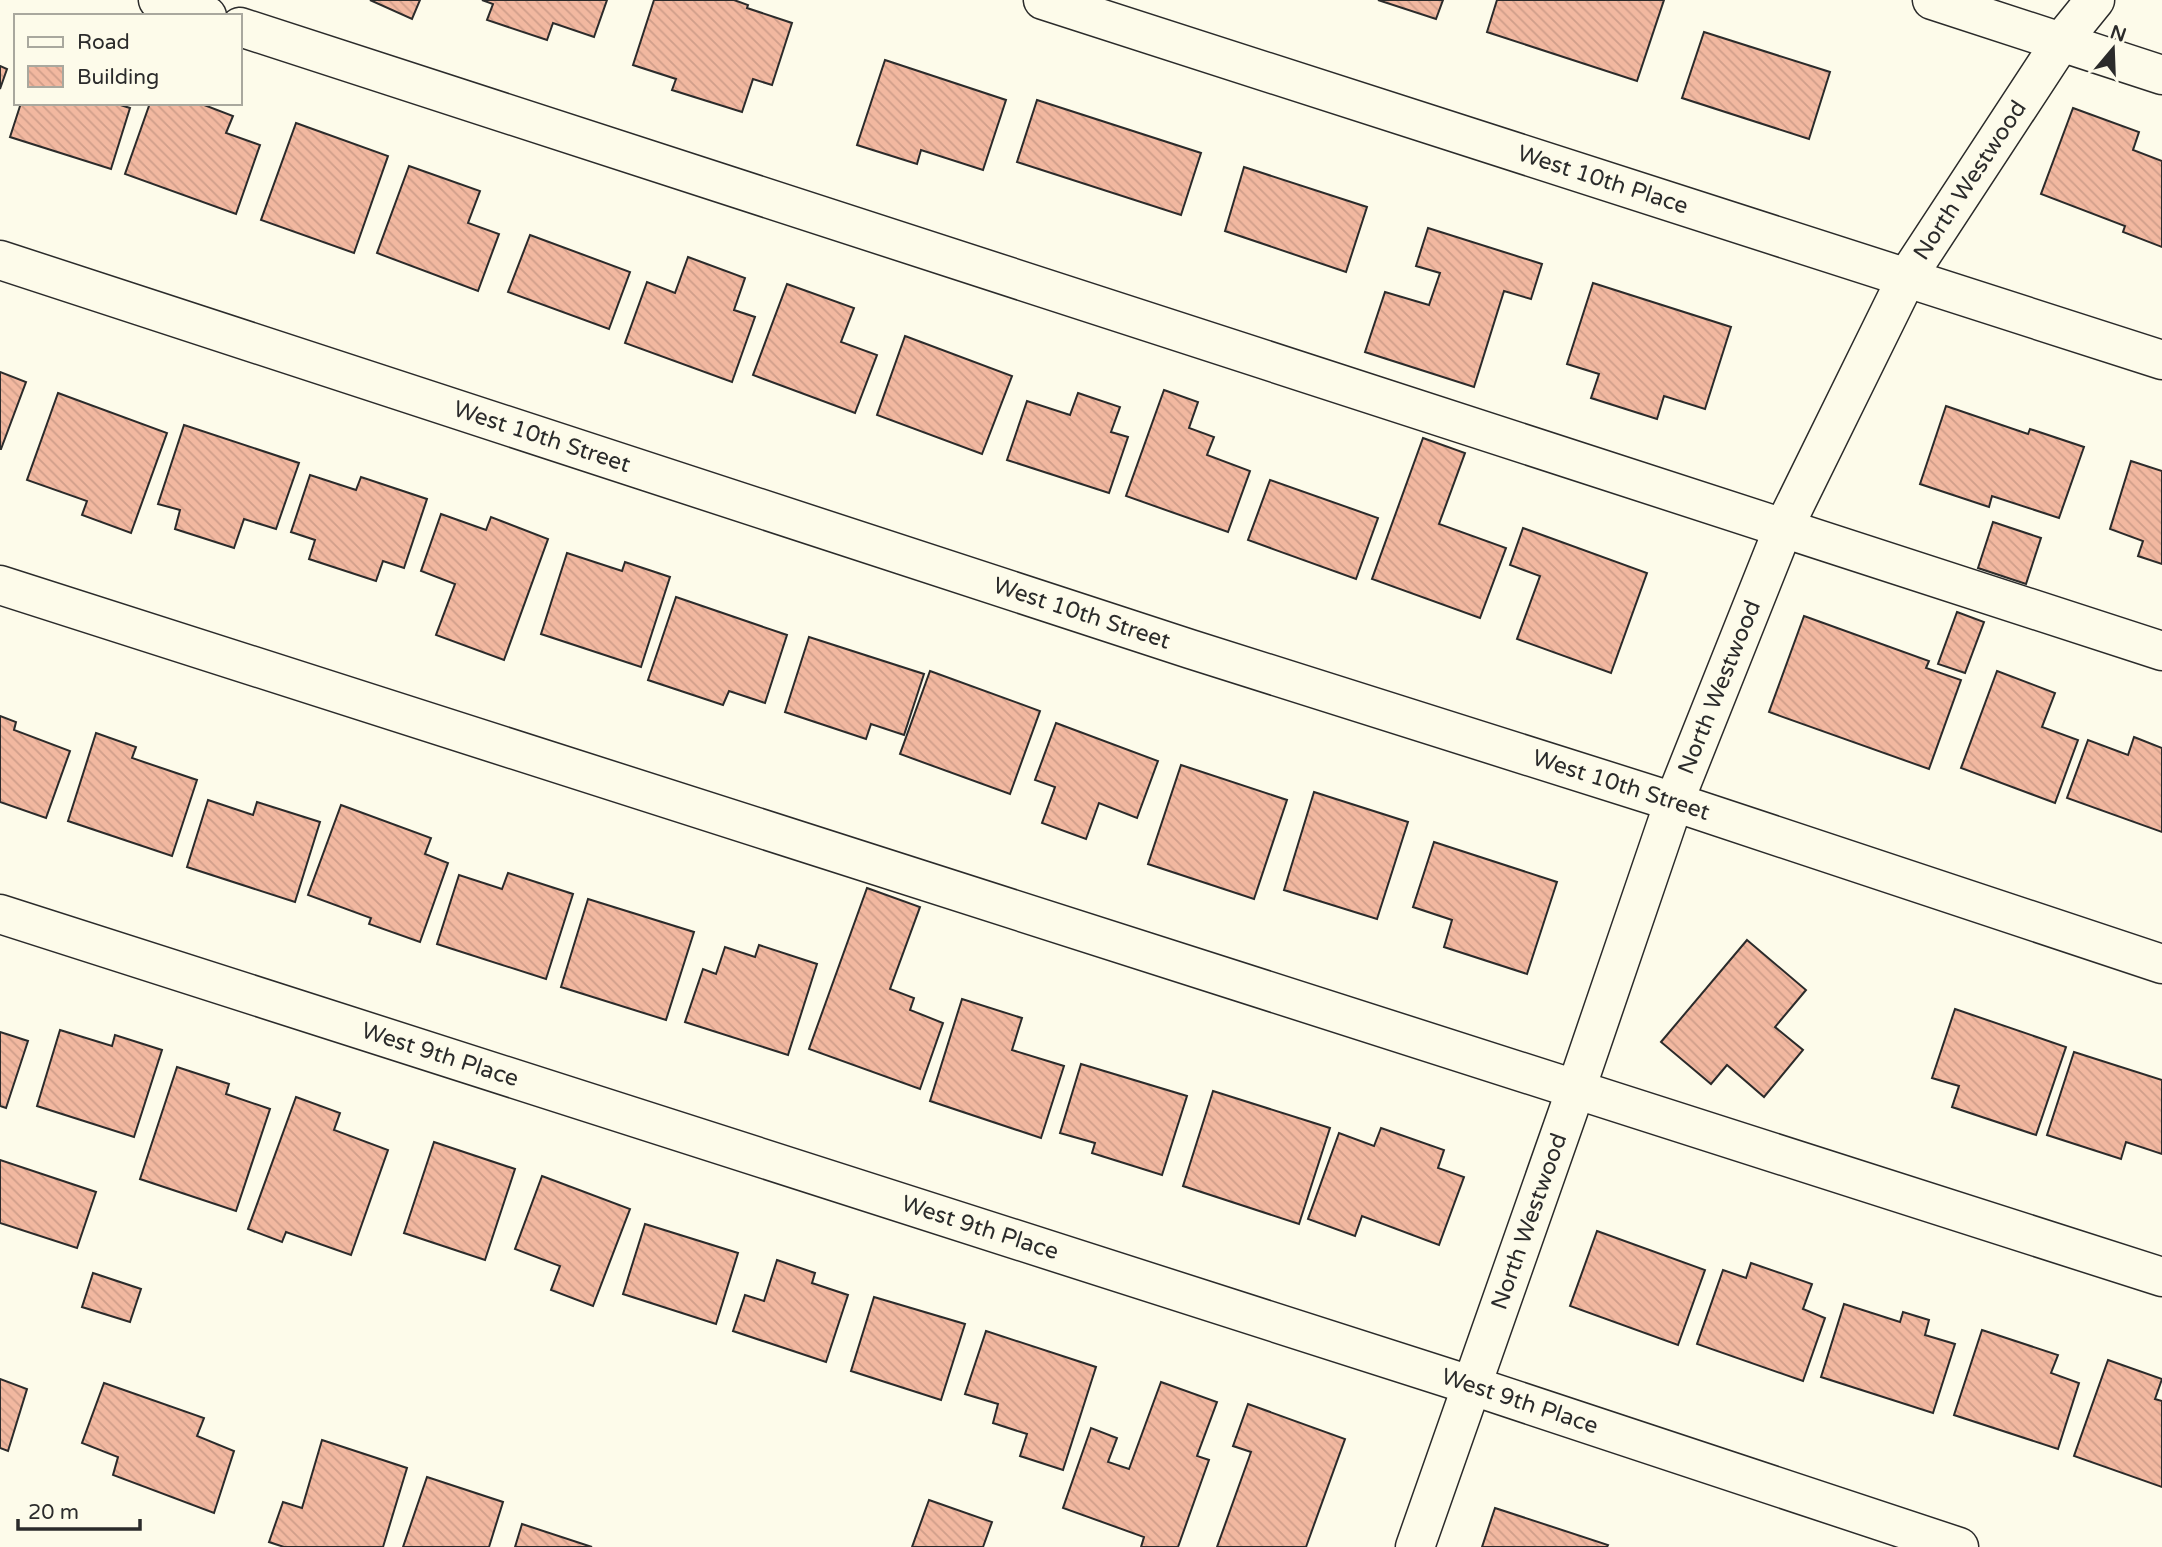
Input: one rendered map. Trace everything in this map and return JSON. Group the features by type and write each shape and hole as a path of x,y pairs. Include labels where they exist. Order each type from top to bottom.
{"street":[{"path":"158,0 200,14"},
{"name":"West 10th Place","path":"1043,0 2162,360"},
{"path":"1932,0 2162,75"},
{"name":"North Westwood","path":"1415,1547 1674,802 1783,528 1907,277 2061,42 2095,0"},
{"path":"242,28 2162,651"},
{"name":"West 10th Street","path":"0,260 1190,649 1674,802 2162,964"},
{"path":"0,585 2162,1277"},
{"name":"West 9th Place","path":"0,914 1473,1386 1959,1547"}],"building":[{"path":"370,0 420,0 412,19"},
{"path":"482,0 607,0 594,37 553,23 547,40 487,20 493,4"},
{"path":"654,0 734,0 748,5 747,8 792,23 772,85 753,79 742,112 672,90 676,79 633,65"},
{"path":"1378,0 1443,0 1436,19"},
{"path":"1497,0 1664,0 1637,81 1487,32"},
{"path":"1704,32 1830,72 1809,139 1682,98"},
{"path":"885,60 1006,100 983,170 921,150 917,164 857,145"},
{"path":"0,66 7,69 0,89"},
{"path":"1037,100 1201,153 1181,215 1017,162"},
{"path":"20,105 120,105 130,108 111,169 10,137"},
{"path":"149,105 204,105 233,116 226,133 260,145 236,214 125,174"},
{"path":"2073,108 2139,132 2133,150 2162,161 2162,247 2123,232 2125,226 2041,194"},
{"path":"296,123 388,156 354,253 261,220"},
{"path":"409,166 480,191 468,223 499,234 478,291 377,253"},
{"path":"1244,167 1367,207 1346,272 1225,231"},
{"path":"1428,228 1542,264 1531,299 1504,291 1474,387 1365,352 1385,292 1429,305 1440,273 1416,266"},
{"path":"530,235 630,272 609,329 508,292"},
{"path":"688,257 745,278 734,310 755,317 732,382 625,343 647,282 675,293"},
{"path":"1593,283 1731,327 1705,409 1664,396 1657,419 1591,398 1599,374 1567,364"},
{"path":"787,284 854,308 841,342 877,355 855,413 753,375"},
{"path":"905,336 1012,376 982,454 877,415"},
{"path":"0,372 26,382 1,449 0,449"},
{"path":"1164,390 1198,402 1189,428 1214,437 1207,455 1250,471 1228,532 1126,496"},
{"path":"58,393 167,433 131,533 82,515 87,501 27,480"},
{"path":"1078,393 1120,407 1111,432 1128,437 1109,493 1007,460 1027,401 1070,415"},
{"path":"1946,406 2028,434 2030,429 2084,447 2059,518 1992,496 1989,507 1920,484"},
{"path":"184,425 299,463 276,529 244,519 234,548 175,529 180,510 158,504"},
{"path":"1423,438 1465,453 1439,524 1506,548 1480,618 1372,579"},
{"path":"2131,461 2162,471 2162,564 2138,556 2143,541 2110,529"},
{"path":"310,475 356,490 361,477 427,499 404,568 383,561 376,581 309,559 315,540 291,532"},
{"path":"1270,480 1378,518 1356,579 1248,540"},
{"path":"441,514 486,530 491,517 548,539 504,660 436,635 455,584 421,571"},
{"path":"1993,522 2041,538 2026,584 1978,568"},
{"path":"1523,528 1647,573 1611,673 1517,639 1540,576 1510,565"},
{"path":"567,553 622,571 625,562 670,577 641,667 541,634"},
{"path":"676,597 787,635 765,703 729,691 723,705 648,680"},
{"path":"1957,612 1984,622 1965,673 1938,664"},
{"path":"1804,616 1929,661 1926,668 1961,680 1929,769 1769,712"},
{"path":"809,637 924,674 904,735 871,724 866,739 785,712"},
{"path":"930,671 1040,711 1010,794 900,754"},
{"path":"1997,671 2055,693 2042,727 2078,740 2055,803 1961,768"},
{"path":"0,716 16,722 14,730 70,751 46,818 0,802"},
{"path":"1056,723 1158,761 1137,818 1099,803 1086,839 1042,823 1055,787 1035,780"},
{"path":"96,733 136,747 132,758 197,780 172,856 68,821"},
{"path":"2134,737 2162,748 2162,832 2067,798 2088,740 2128,755"},
{"path":"1181,765 1287,800 1254,899 1148,864"},
{"path":"1314,792 1408,822 1377,919 1284,890"},
{"path":"208,800 253,815 257,802 320,822 295,902 187,867"},
{"path":"341,805 431,838 425,854 448,863 420,942 369,924 371,918 308,895"},
{"path":"1434,842 1557,882 1527,974 1444,947 1452,920 1413,907"},
{"path":"508,873 573,894 546,979 437,944 459,875 502,889"},
{"path":"867,888 920,907 890,989 914,998 910,1010 943,1023 920,1089 809,1049"},
{"path":"588,899 694,932 666,1020 561,987"},
{"path":"1747,940 1806,990 1775,1027 1803,1050 1764,1097 1727,1065 1711,1084 1661,1042"},
{"path":"759,945 817,964 788,1055 685,1022 703,969 716,974 725,947 755,957"},
{"path":"962,999 1022,1018 1012,1050 1064,1066 1041,1138 930,1101"},
{"path":"1955,1009 2066,1047 2036,1135 1952,1107 1959,1086 1932,1078"},
{"path":"60,1030 112,1046 115,1035 162,1050 134,1137 37,1106"},
{"path":"0,1032 28,1041 6,1108 0,1106"},
{"path":"2074,1052 2162,1080 2162,1154 2126,1142 2121,1159 2047,1135"},
{"path":"1081,1064 1187,1096 1162,1175 1092,1153 1095,1143 1060,1133"},
{"path":"177,1067 229,1084 226,1094 270,1109 236,1211 140,1179"},
{"path":"1213,1091 1330,1128 1299,1224 1183,1186"},
{"path":"296,1097 340,1113 334,1130 388,1150 351,1255 286,1232 282,1242 248,1229"},
{"path":"1381,1128 1444,1150 1438,1168 1464,1177 1439,1245 1362,1216 1355,1236 1308,1219 1339,1133 1374,1146"},
{"path":"434,1142 515,1169 485,1260 404,1233"},
{"path":"0,1160 96,1192 77,1248 0,1223"},
{"path":"542,1176 630,1209 593,1306 551,1290 560,1266 515,1249"},
{"path":"645,1224 738,1253 716,1324 623,1294"},
{"path":"1597,1231 1705,1270 1678,1345 1570,1306"},
{"path":"777,1260 815,1273 812,1283 848,1295 826,1362 733,1331 745,1295 764,1301"},
{"path":"1751,1263 1812,1284 1803,1309 1825,1318 1803,1381 1697,1344 1723,1270 1746,1278"},
{"path":"93,1273 141,1289 130,1322 82,1307"},
{"path":"874,1297 965,1324 941,1400 851,1371"},
{"path":"1844,1304 1900,1322 1903,1312 1929,1320 1925,1335 1955,1344 1933,1413 1821,1377"},
{"path":"1982,1330 2058,1355 2051,1373 2079,1383 2058,1449 1954,1415"},
{"path":"986,1331 1096,1367 1063,1470 1020,1456 1027,1434 993,1423 998,1404 965,1394"},
{"path":"2108,1360 2162,1379 2155,1399 2162,1401 2162,1487 2074,1456"},
{"path":"0,1379 27,1389 8,1451 0,1448"},
{"path":"1161,1382 1217,1402 1197,1456 1209,1460 1178,1547 1141,1547 1144,1537 1063,1508 1091,1428 1117,1438 1108,1462 1129,1469"},
{"path":"104,1383 204,1418 197,1436 234,1451 214,1513 113,1475 118,1457 82,1443"},
{"path":"1248,1404 1345,1439 1306,1547 1217,1547 1251,1452 1233,1446"},
{"path":"322,1440 407,1468 383,1547 284,1547 269,1542 283,1502 302,1508"},
{"path":"427,1477 503,1502 489,1547 403,1547"},
{"path":"929,1500 992,1522 983,1547 912,1547"},
{"path":"1495,1508 1608,1545 1482,1547"},
{"path":"522,1524 592,1547 515,1547"}]}
